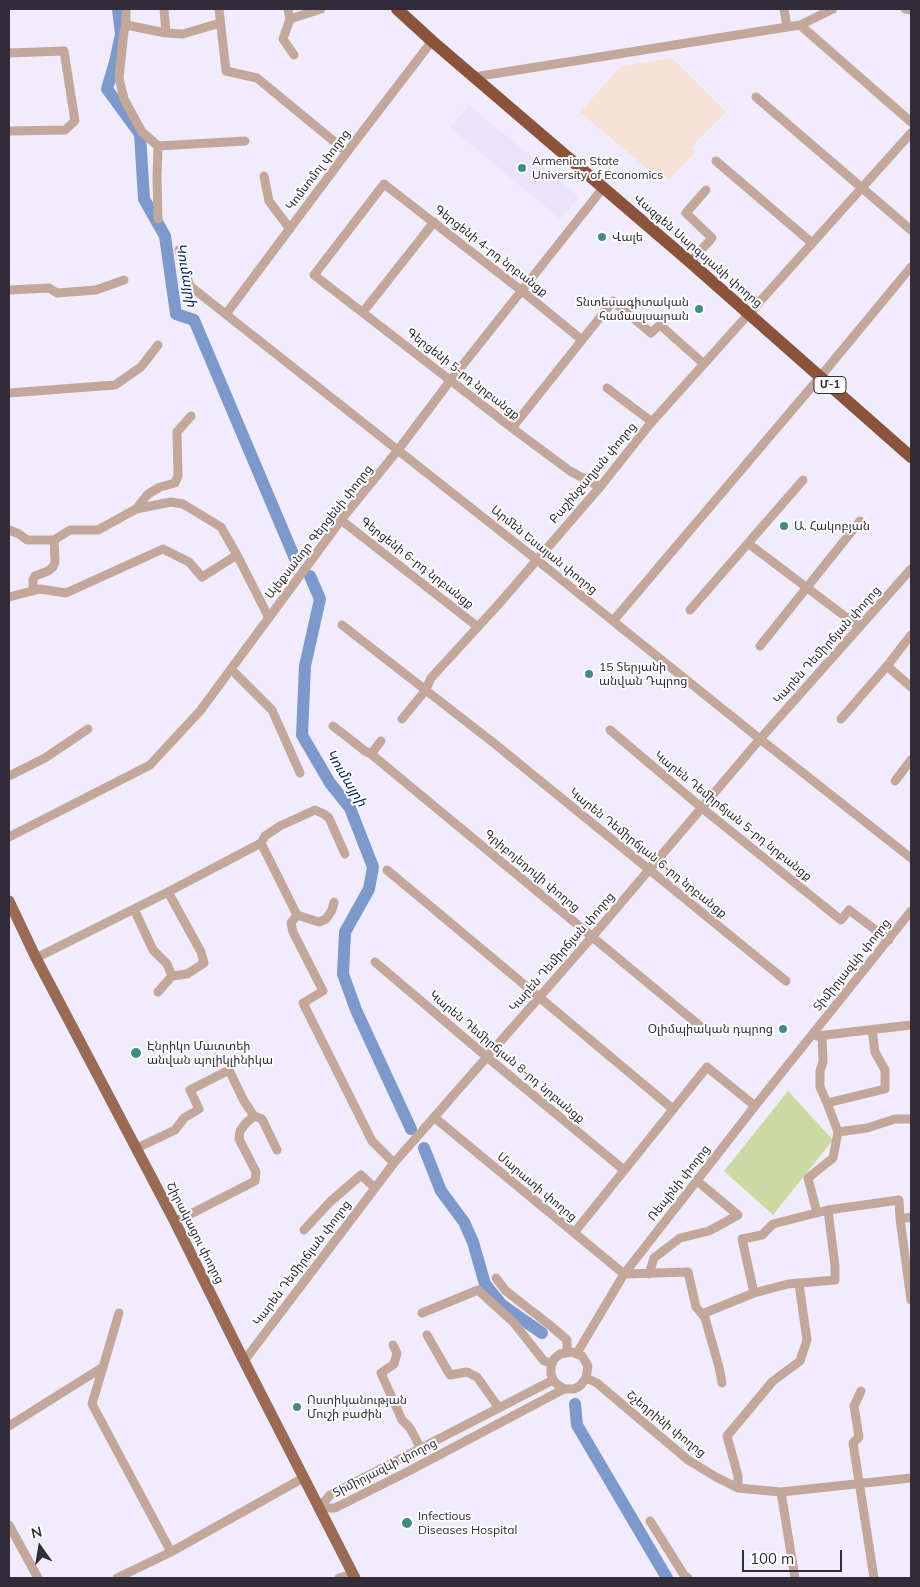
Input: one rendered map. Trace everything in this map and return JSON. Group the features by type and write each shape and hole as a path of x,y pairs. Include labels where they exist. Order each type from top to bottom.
{"highway":[{"name":"Վազգեն Սարգսյանի փողոց","path":"397,9 690,262 911,457"}],"main road":[{"name":"Շիրակացու փողոց","path":"9,901 36,958 137,1148 354,1576"}],"street":[{"path":"126,9 126,26 119,78 124,99 142,132 158,146 245,140"},
{"path":"164,9 166,33"},
{"path":"218,9 226,71 256,78 347,152"},
{"path":"288,9 290,18 284,40 294,55"},
{"path":"290,18 321,9"},
{"path":"784,9 787,27"},
{"path":"474,77 800,25 833,9"},
{"path":"905,9 911,10"},
{"path":"126,26 183,34 220,24"},
{"path":"800,25 911,122"},
{"name":"Կոմսոմոլ փողոց","path":"226,314 432,41"},
{"path":"9,54 64,50 75,121 65,130 9,131"},
{"path":"756,98 911,230"},
{"name":"Բաշինջաղյան փողոց","path":"402,719 425,691 431,678 600,488 652,422 911,133"},
{"path":"158,146 158,218"},
{"path":"716,161 812,244"},
{"path":"264,176 269,200 290,229"},
{"name":"Գերցենի 4-րդ նրբանցք","path":"314,275 384,184 582,340"},
{"name":"Ալեքսանդր Գերցենի փողոց","path":"9,837 150,764 200,711 341,520 603,188"},
{"path":"690,262 712,238 686,213 706,190"},
{"path":"363,312 434,222"},
{"name":"Արմեն Եսայան փողոց","path":"179,250 190,286 911,858"},
{"path":"613,621 911,267"},
{"name":"Գերցենի 5-րդ նրբանցք","path":"314,275 512,428 570,471 600,488"},
{"path":"9,290 49,288 57,293 96,290 124,280"},
{"path":"512,428 613,301 651,332 660,324 704,364"},
{"path":"9,393 115,385 141,367 158,346"},
{"path":"607,388 652,422"},
{"path":"136,509 148,494 160,487 175,483 178,476 177,432 191,416"},
{"path":"690,610 803,480"},
{"path":"9,530 27,540 54,540 70,530 98,530 136,509 170,502 190,507 221,527 269,618"},
{"name":"Գերցենի 6-րդ նրբանցք","path":"341,520 478,627"},
{"path":"760,646 860,521"},
{"path":"33,591 33,580 36,576 53,567 55,562 54,540"},
{"path":"749,544 859,627"},
{"path":"9,597 40,589 66,593 163,550 188,562 202,577 237,555"},
{"name":"Կարեն Դեմիրճյան փողոց","path":"244,1361 394,1164 592,937 760,739 910,572"},
{"name":"Կարեն Դեմիրճյան 6-րդ նրբանցք","path":"342,625 495,744 786,981"},
{"path":"841,719 911,635"},
{"path":"887,666 911,687"},
{"path":"231,669 272,710 300,773"},
{"name":"Գրիբոյեդովի փողոց","path":"333,726 365,752 371,754 700,1026"},
{"path":"9,776 44,758 88,729"},
{"name":"Կարեն Դեմիրճյան 5-րդ նրբանցք","path":"610,730 702,808 841,920 849,910 889,940"},
{"path":"371,754 381,741"},
{"path":"895,781 911,760"},
{"path":"36,958 261,843 265,836 280,826 315,810 329,818 345,854"},
{"path":"261,843 297,915 319,922 326,919 332,910 334,902"},
{"path":"387,870 673,1109"},
{"path":"158,992 172,976 188,974 204,963 201,952 168,892"},
{"path":"134,909 153,950 167,964 172,976"},
{"name":"Տիմիրյազևի փողոց","path":"811,1035 911,911"},
{"path":"297,915 291,924 323,991 303,1003 372,1141 394,1164"},
{"name":"Կարեն Դեմիրճյան 8-րդ նրբանցք","path":"375,962 624,1170"},
{"path":"811,1035 822,1036 911,1025"},
{"path":"827,1103 885,1089 885,1070 875,1052 872,1030"},
{"name":"Ռեպինի փողոց","path":"577,1353 624,1274 811,1035"},
{"path":"817,1213 808,1178 833,1158 838,1132 820,1087 820,1071 824,1062 822,1036"},
{"path":"574,1233 707,1066 755,1106"},
{"path":"137,1148 175,1130 184,1118 199,1109 190,1090 229,1070 244,1101 254,1116 262,1119 277,1150"},
{"path":"175,1222 255,1181 256,1172 240,1139 240,1131 254,1116"},
{"name":"Մարատի փողոց","path":"435,1118 624,1274"},
{"path":"838,1132 867,1128 895,1119 911,1119"},
{"path":"304,1230 330,1202 361,1175 375,1188"},
{"path":"649,1274 654,1258 680,1238 709,1231 738,1215 696,1180"},
{"path":"754,1293 742,1239 762,1235 773,1224 828,1210 898,1200 911,1300"},
{"path":"702,1314 754,1293 788,1284 835,1280 828,1210"},
{"path":"900,1219 911,1217"},
{"path":"624,1274 688,1272 696,1307 705,1318 722,1383"},
{"path":"496,1278 506,1291 567,1340 567,1352"},
{"path":"738,1488 738,1476 727,1436 773,1381 800,1361 807,1340 799,1284"},
{"path":"422,1313 478,1290 514,1323 544,1361 552,1363"},
{"path":"119,1313 92,1404 172,1552"},
{"path":"427,1335 450,1375 467,1372 477,1377 499,1408"},
{"path":"393,1345 396,1353 394,1364 381,1373 402,1420 410,1428 421,1449"},
{"path":"564,1389 553,1380 550,1372 552,1363 560,1354 567,1352 577,1353 582,1356 587,1364 586,1378"},
{"path":"9,1426 103,1367"},
{"name":"Տիմիրյազևի փողոց","path":"319,1508 334,1508 405,1473 564,1389 583,1384 586,1378"},
{"name":"Շչեդրինի փողոց","path":"586,1378 596,1383 688,1460 738,1488 781,1492 911,1478"},
{"name":"Տիմիրյազևի փողոց","path":"319,1508 330,1495 553,1380"},
{"path":"862,1391 854,1406 859,1437 853,1443 874,1578"},
{"path":"399,1461 405,1473"},
{"path":"117,1578 172,1552 303,1478"},
{"path":"781,1492 795,1578"},
{"path":"650,1521 684,1575 688,1578"},
{"path":"9,1525 38,1578"},
{"path":"339,1578 354,1576"}],"shaded area":[{"path":"672,58 726,112 691,147 695,152 669,180 659,172 656,176 580,112 621,66"},
{"name":"Armenian State University of Economics","path":"469,105 579,197 560,219 450,127"}],"green space":[{"path":"788,1091 833,1140 773,1215 724,1171"}],"waterway":[{"name":"Կումայրի","path":"118,9 121,34 107,89 140,134 144,199 165,236 176,314 194,320 296,561"},
{"name":"Կումայրի","path":"310,576 320,599 305,666 302,735 330,783 350,808 373,867 369,889 345,932 343,974 356,1010 411,1129"},
{"path":"424,1148 441,1191 464,1222 473,1242 485,1284 502,1305 542,1333"},
{"path":"575,1404 577,1425 667,1578"}],"place":[{"name":"Armenian State University of Economics","path":"522,168"},
{"name":"Վալե","path":"602,237"},
{"name":"Տնտեսագիտական համասլսարան","path":"699,309"},
{"name":"Ա. Հակոբյան","path":"784,526"},
{"name":"15 Տերյանի անվան Դպրոց","path":"589,674"},
{"name":"Օլիմպիական դպրոց","path":"783,1029"},
{"name":"Էնրիկո Մատտեի անվան պոլիկլինիկա","path":"136,1053"},
{"name":"Ոստիկանության Մուշի բաժին","path":"297,1407"},
{"name":"Infectious Diseases Hospital","path":"407,1523"}]}
